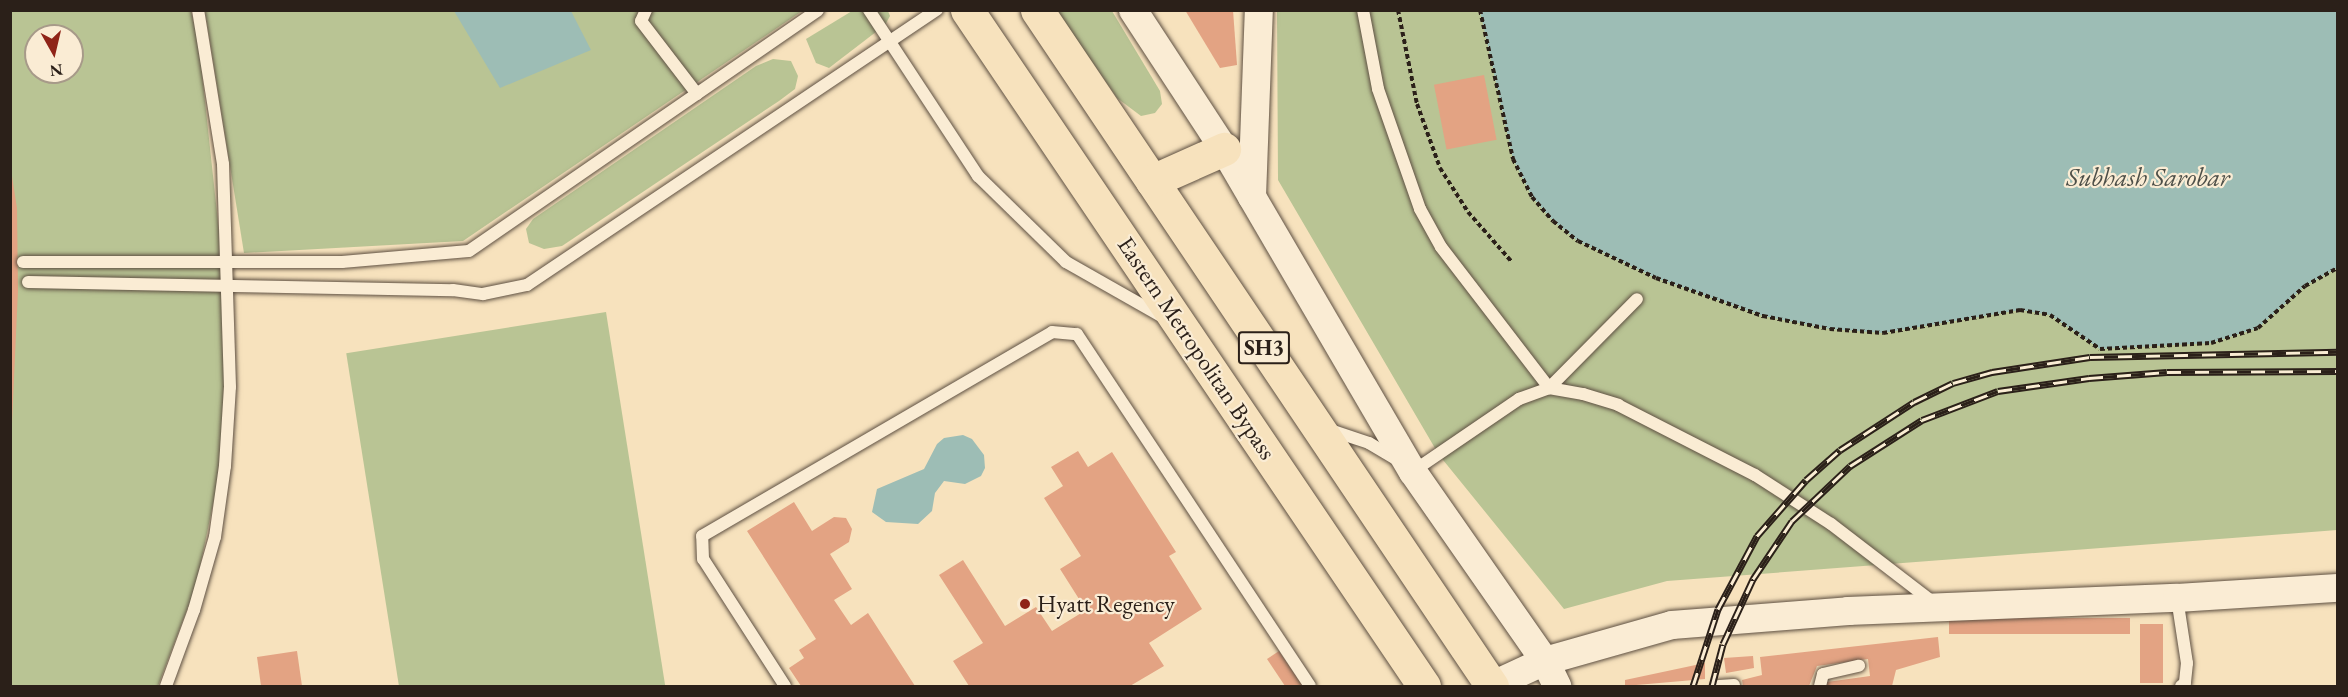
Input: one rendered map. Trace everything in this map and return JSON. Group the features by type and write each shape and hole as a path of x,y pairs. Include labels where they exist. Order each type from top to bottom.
{"main road":[{"name":"Eastern Metropolitan Bypass","path":"967,10 1424,687"},
{"name":"SH3","path":"1037,10 1491,686"},
{"path":"1152,181 1224,149"}],"street":[{"path":"1133,10 1224,149 1413,472 1545,661 1557,687"},
{"path":"1252,197 1259,10"},
{"path":"1491,686 1545,661 1672,625 1940,607 2177,598 2337,588"}],"lane":[{"path":"166,687 194,610 215,537 230,387 230,286 224,164 198,10"},
{"path":"646,10 641,21 697,94"},
{"path":"23,262 402,259 469,251 818,10"},
{"path":"869,10 978,176 1066,262 1184,330"},
{"path":"28,282 453,290 483,294 527,285 938,10"},
{"path":"1363,10 1378,89 1420,209 1441,247 1549,388 1618,405 1718,453 1831,524 1940,607"},
{"path":"1318,427 1369,443 1413,472 1519,399 1549,388 1637,299"},
{"path":"785,687 703,559 702,536 1052,332 1077,334 1310,687"},
{"path":"2177,598 2187,663 2181,687"},
{"path":"1820,687 1822,674 1859,666"},
{"path":"1719,687 1734,685"}],"path":[{"path":"1398,10 1417,104 1440,168 1468,212 1511,261"},
{"path":"1480,10 1513,159 1532,197 1552,222 1578,241 1656,278 1763,316 1830,329 1883,333 2020,310 2050,315 2100,349 2211,343 2258,328 2305,286 2337,268"}],"green space":[{"path":"11,11 191,11 199,46 221,250 225,330 223,418 217,485 196,586 158,686 11,686"},
{"path":"205,11 802,11 463,241 244,253"},
{"path":"852,11 888,11 890,16 885,25 829,68 816,63 806,39"},
{"path":"1057,11 1112,11 1160,91 1162,104 1155,113 1141,116 1117,98"},
{"path":"1277,11 2337,11 2337,530 1667,581 1564,609 1439,455 1278,180"},
{"path":"773,59 791,61 798,76 795,89 562,246 544,249 529,243 526,229 533,219 756,66"},
{"path":"606,312 665,685 399,686 346,353"}],"water":[{"path":"454,11 571,11 591,50 500,88"},
{"name":"Subhash Sarobar","path":"1480,11 2337,11 2337,268 2305,286 2258,328 2211,343 2100,349 2050,315 2020,310 1883,333 1830,329 1763,316 1656,278 1578,241 1553,221 1532,197 1513,159"},
{"path":"963,435 972,439 984,455 985,468 981,476 965,484 944,481 935,493 932,511 918,524 886,522 872,512 877,489 924,469 937,444 944,438"}],"building":[{"path":"1185,10 1233,10 1237,65 1220,68"},
{"path":"1484,75 1497,140 1447,150 1434,85"},
{"path":"10,164 17,208 18,290 12,423"},
{"path":"1078,451 1088,467 1112,452 1176,552 1169,556 1202,609 1149,643 1164,666 1130,686 969,686 953,661 983,643 939,575 963,560 1005,626 1036,607 1052,631 1086,610 1060,569 1081,556 1044,498 1063,486 1051,467"},
{"path":"794,502 812,531 834,517 846,518 852,529 849,542 830,554 852,589 834,600 851,625 868,613 915,686 801,686 789,668 804,658 799,650 816,639 747,531"},
{"path":"1949,618 2130,618 2130,634 1949,634"},
{"path":"2140,624 2163,624 2163,683 2140,683"},
{"path":"1938,637 1940,657 1896,670 1892,686 1827,686 1827,682 1870,676 1868,659 1817,666 1809,686 1743,686 1742,680 1762,675 1760,657"},
{"path":"297,651 302,686 261,686 257,657"},
{"path":"1279,651 1303,686 1285,686 1267,659"},
{"path":"1753,656 1754,668 1726,673 1724,658"},
{"path":"1705,663 1705,679 1625,686 1625,680"}],"railway":[{"path":"1693,686 1718,609 1757,536 1806,480 1840,450 1914,402 1953,383 1992,372 2090,357 2338,352"},
{"path":"1712,686 1723,644 1753,579 1792,521 1850,466 1922,420 1998,391 2089,378 2167,372 2338,371"}],"place":[{"name":"Hyatt Regency","path":"1025,604"}]}
